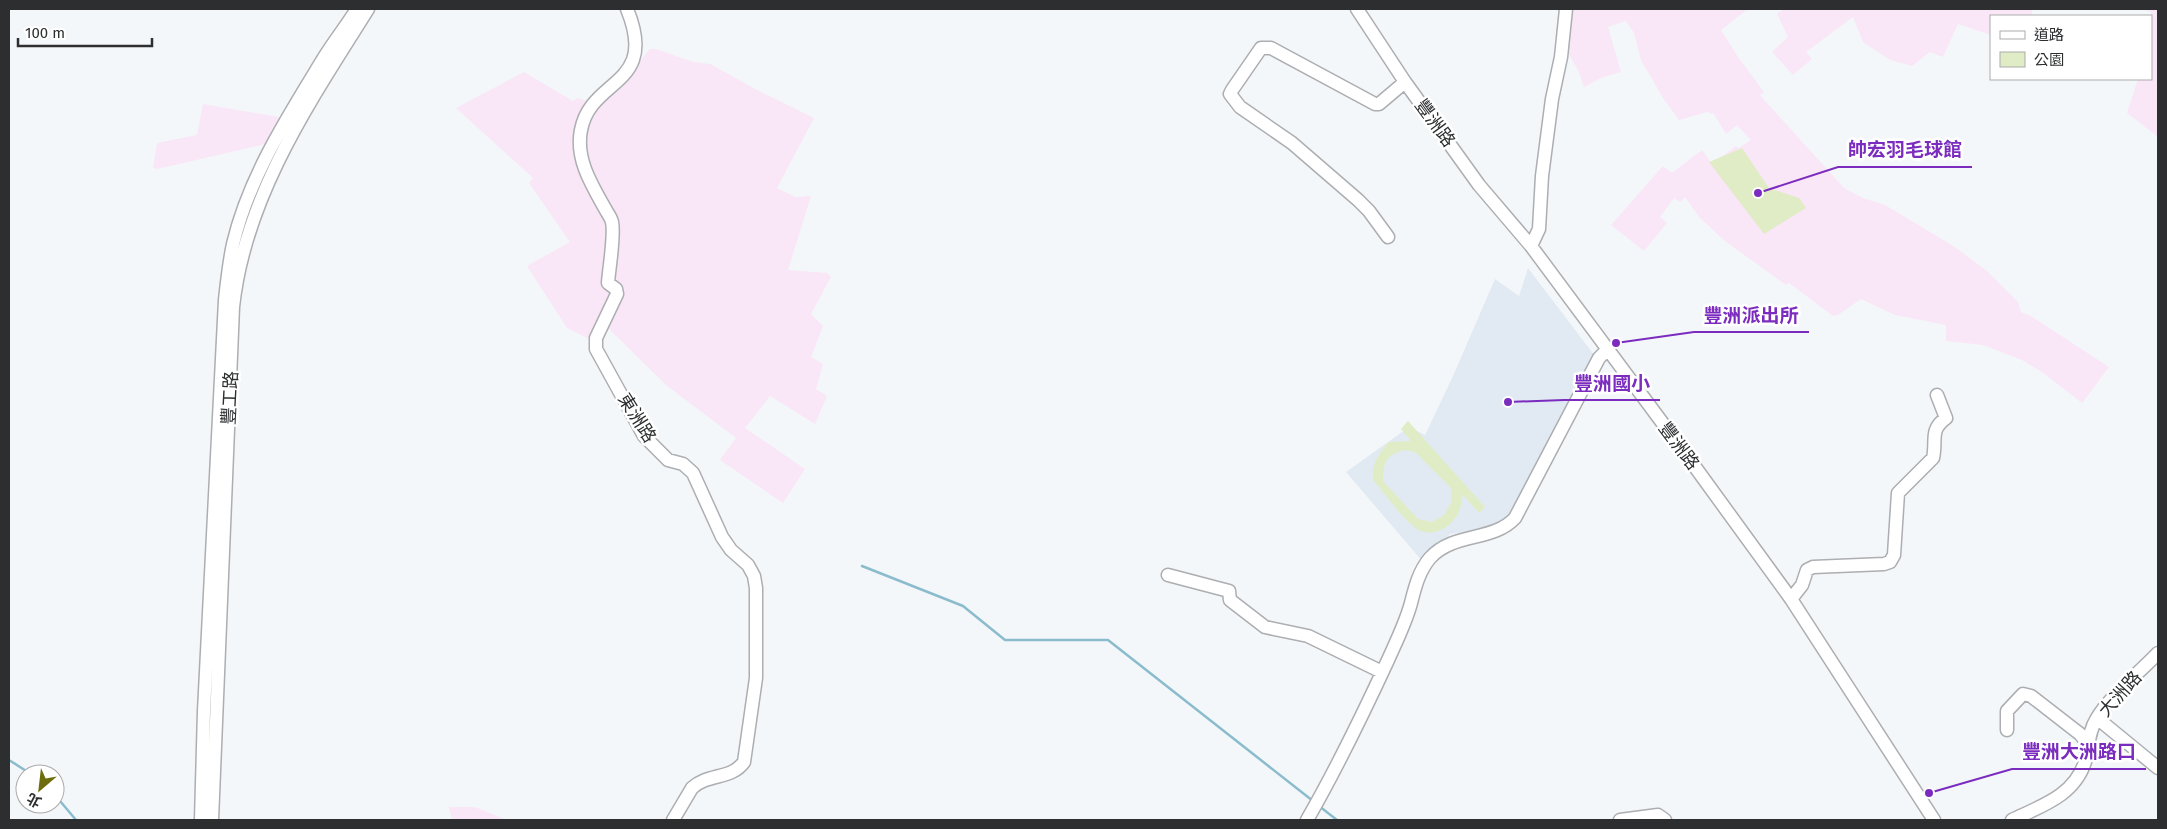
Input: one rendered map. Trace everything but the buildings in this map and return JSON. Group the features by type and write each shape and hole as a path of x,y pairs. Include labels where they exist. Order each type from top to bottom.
{"street":[{"name":"豐工路","path":"201,820 212,532 228,268 234,242 249,197 269,152 326,55 357,9"},
{"name":"豐工路","path":"212,820 233,307 236,277 258,203 281,154 333,64 368,9"},
{"name":"東洲路","path":"626,9 635,38 632,60 623,76 588,111 580,132 580,149 584,167 613,225 608,283 616,289 617,294 596,338 596,349 644,436 668,460 683,464 693,474 722,537 731,550 748,565 754,576 756,588 756,678 744,762 736,771 727,775 707,778 692,788 673,820"},
{"name":"豐洲路","path":"1357,9 1405,82 1479,185 1531,246 1791,599 1934,820"},
{"path":"1531,246 1539,229 1542,176 1552,99 1561,58 1566,9"},
{"path":"1388,238 1369,211 1358,200 1292,143 1240,108 1230,94 1264,46 1375,104 1379,104 1405,82"},
{"path":"1307,820 1328,783 1382,672 1411,603 1416,581 1430,558 1448,545 1502,529 1515,518 1599,358 1607,350"},
{"path":"1791,599 1802,584 1807,570 1813,567 1884,564 1890,562 1894,555 1898,493 1932,458 1934,436 1938,424 1946,418 1937,396"},
{"path":"1168,575 1229,591 1230,600 1265,627 1308,636 1382,672"},
{"name":"大洲路","path":"2012,820 2052,801 2067,791 2082,769 2088,743 2097,718 2158,653"},
{"path":"2007,730 2007,711 2020,695 2027,694 2080,734 2088,743"},
{"path":"2097,718 2158,768"},
{"path":"1620,820 1658,815 1665,820"}],"shaded area":[{"path":"1569,9 1748,9 1721,30 1764,92 1760,95 1844,188 1863,198 1885,205 1955,247 1987,271 2018,302 2021,312 2031,316 2109,367 2082,403 2042,372 2022,360 1983,345 1946,341 1946,325 1895,315 1861,299 1838,315 1833,316 1789,283 1786,285 1725,241 1700,218 1685,197 1680,202 1674,198 1660,217 1667,223 1644,251 1611,225 1663,166 1672,173 1702,150 1712,164 1736,146 1739,148 1751,140 1737,125 1726,134 1714,114 1707,112 1679,120 1663,98 1641,60 1634,33 1626,21 1608,27 1621,72 1603,77 1584,87 1579,72 1567,51"},
{"path":"1784,9 2033,9 2031,15 1990,15 1990,35 1958,24 1943,57 1930,52 1912,66 1890,60 1863,42 1853,17 1806,52 1812,59 1793,75 1772,52 1788,37 1777,14"},
{"path":"2140,9 2158,9 2158,137 2127,113 2138,80 2152,80 2151,12"},
{"path":"650,49 656,49 693,62 710,64 814,118 777,188 795,197 811,196 788,270 827,273 831,277 811,314 823,326 811,357 823,364 816,389 827,396 815,424 770,396 745,428 805,469 783,503 720,460 736,438 666,385 602,322 591,340 567,328 527,266 570,242 529,183 533,178 456,108 524,72 573,101 578,98 590,102 613,93"},
{"path":"203,104 284,118 270,143 157,169 153,168 157,143 197,135"},
{"path":"1528,268 1598,360 1501,528 1450,534 1423,562 1346,472 1409,427 1425,435 1495,279 1519,296"},
{"path":"449,807 475,807 507,820 452,820"}],"green space":[{"path":"1742,148 1769,188 1799,198 1806,208 1764,234 1709,162"},
{"path":"1408,421 1485,507 1479,513 1463,495 1459,512 1454,520 1443,529 1431,533 1418,530 1396,509 1373,480 1373,470 1376,460 1389,442 1411,441 1401,429","holes":["1404,450 1415,452 1451,488 1452,501 1444,515 1432,522 1418,519 1383,481 1384,469 1389,457"]}],"waterway":[{"path":"862,566 963,606 1005,640 1108,640 1313,801"},
{"path":"9,760 15,764"},
{"path":"1319,806 1337,820"},
{"path":"65,807 76,820"}],"place":[{"name":"帥宏羽毛球館","path":"1758,193"},
{"name":"豐洲派出所","path":"1616,343"},
{"name":"豐洲國小","path":"1508,402"},
{"name":"豐洲大洲路口","path":"1929,793"}]}
